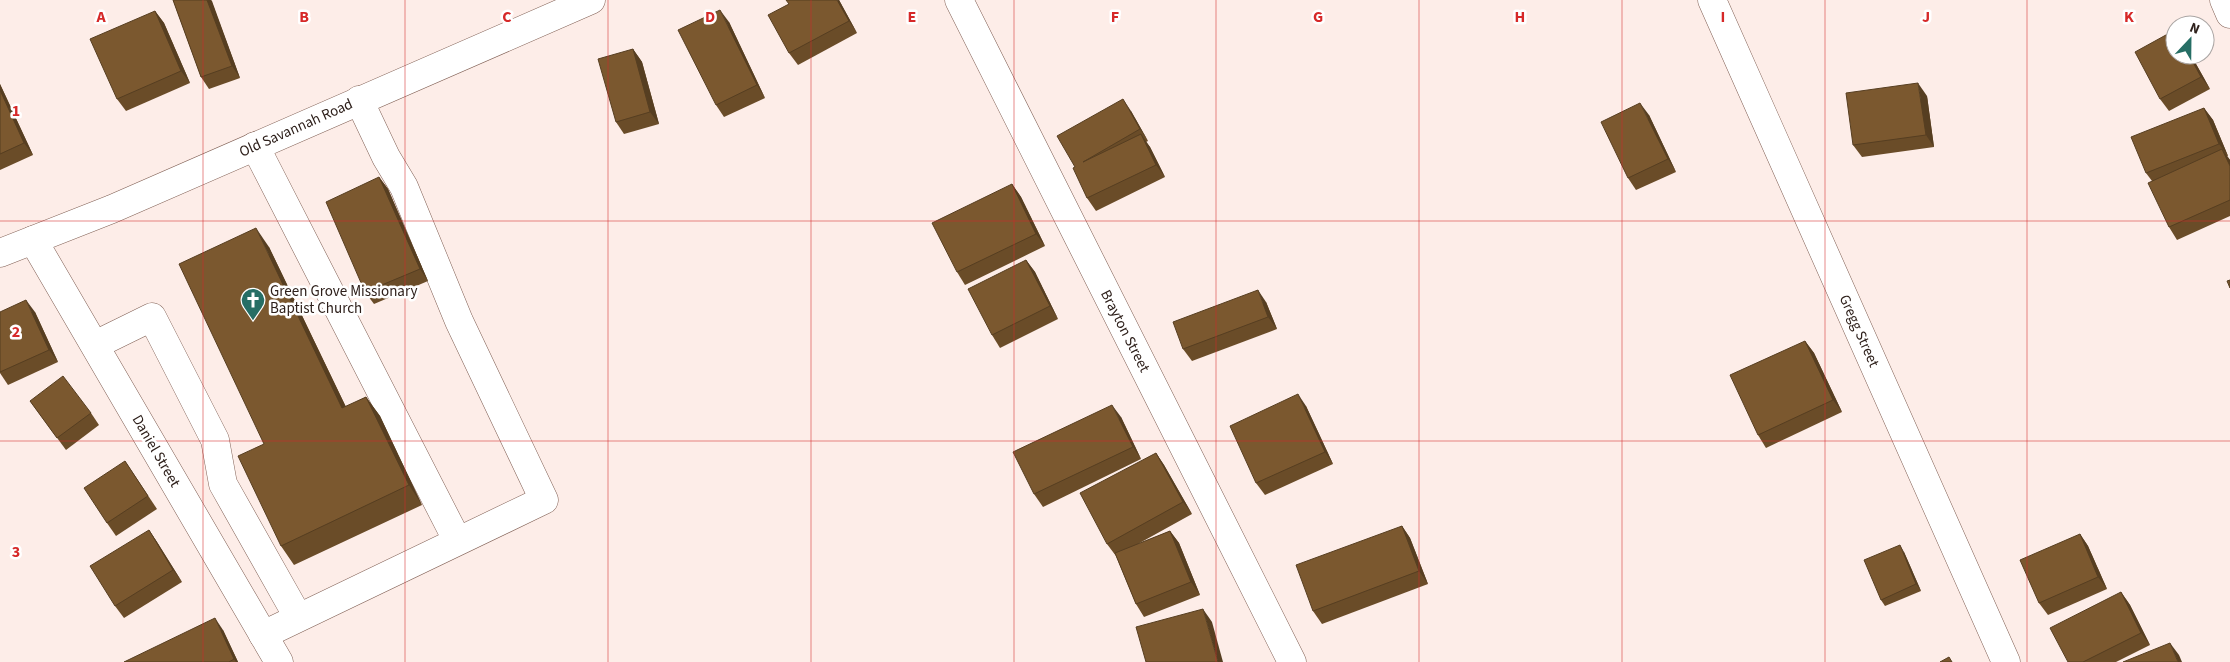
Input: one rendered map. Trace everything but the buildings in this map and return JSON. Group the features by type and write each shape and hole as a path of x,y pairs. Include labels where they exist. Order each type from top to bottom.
{"street":[{"name":"Old Savannah Road","path":"0,253 112,208 591,0"},
{"name":"Brayton Street","path":"959,0 1292,662"},
{"name":"Gregg Street","path":"1712,0 2006,662"},
{"path":"2224,0 2230,14"},
{"path":"263,635 457,540 544,500 459,321 404,186 386,157 359,100"},
{"path":"255,146 457,540"},
{"name":"Daniel Street","path":"33,240 279,662"},
{"path":"95,346 152,317 214,440 223,484 298,617"},
{"path":"187,503 223,484"}],"place":[{"name":"Green Grove Missionary Baptist Church","path":"253,321"}]}
